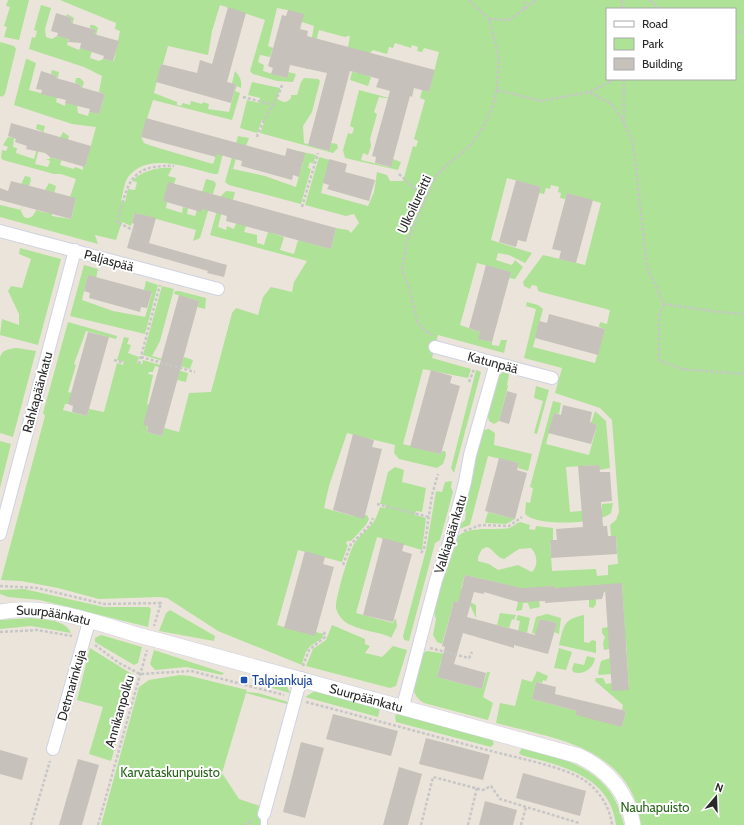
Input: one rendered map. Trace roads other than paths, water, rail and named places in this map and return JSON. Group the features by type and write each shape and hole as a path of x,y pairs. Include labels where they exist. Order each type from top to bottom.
{"street":[{"name":"Paljaspää","path":"0,230 218,289"},
{"name":"Rahkapäänkatu","path":"0,534 75,250"},
{"name":"Katunpää","path":"436,342 496,363 552,378"},
{"name":"Valkiapäänkatu","path":"403,706 436,580 465,482 470,455 496,363"},
{"name":"Suurpäänkatu","path":"0,612 38,610 302,673 403,706 569,752 589,760 609,776 626,799 633,825"},
{"name":"Detmarinkuja","path":"53,748 89,622"},
{"path":"264,820 302,673"}],"place":[{"name":"Talpiankuja","path":"244,680"}],"park label":[{"name":"Karvataskunpuisto","path":"170,772"},
{"name":"Nauhapuisto","path":"655,807"}]}
